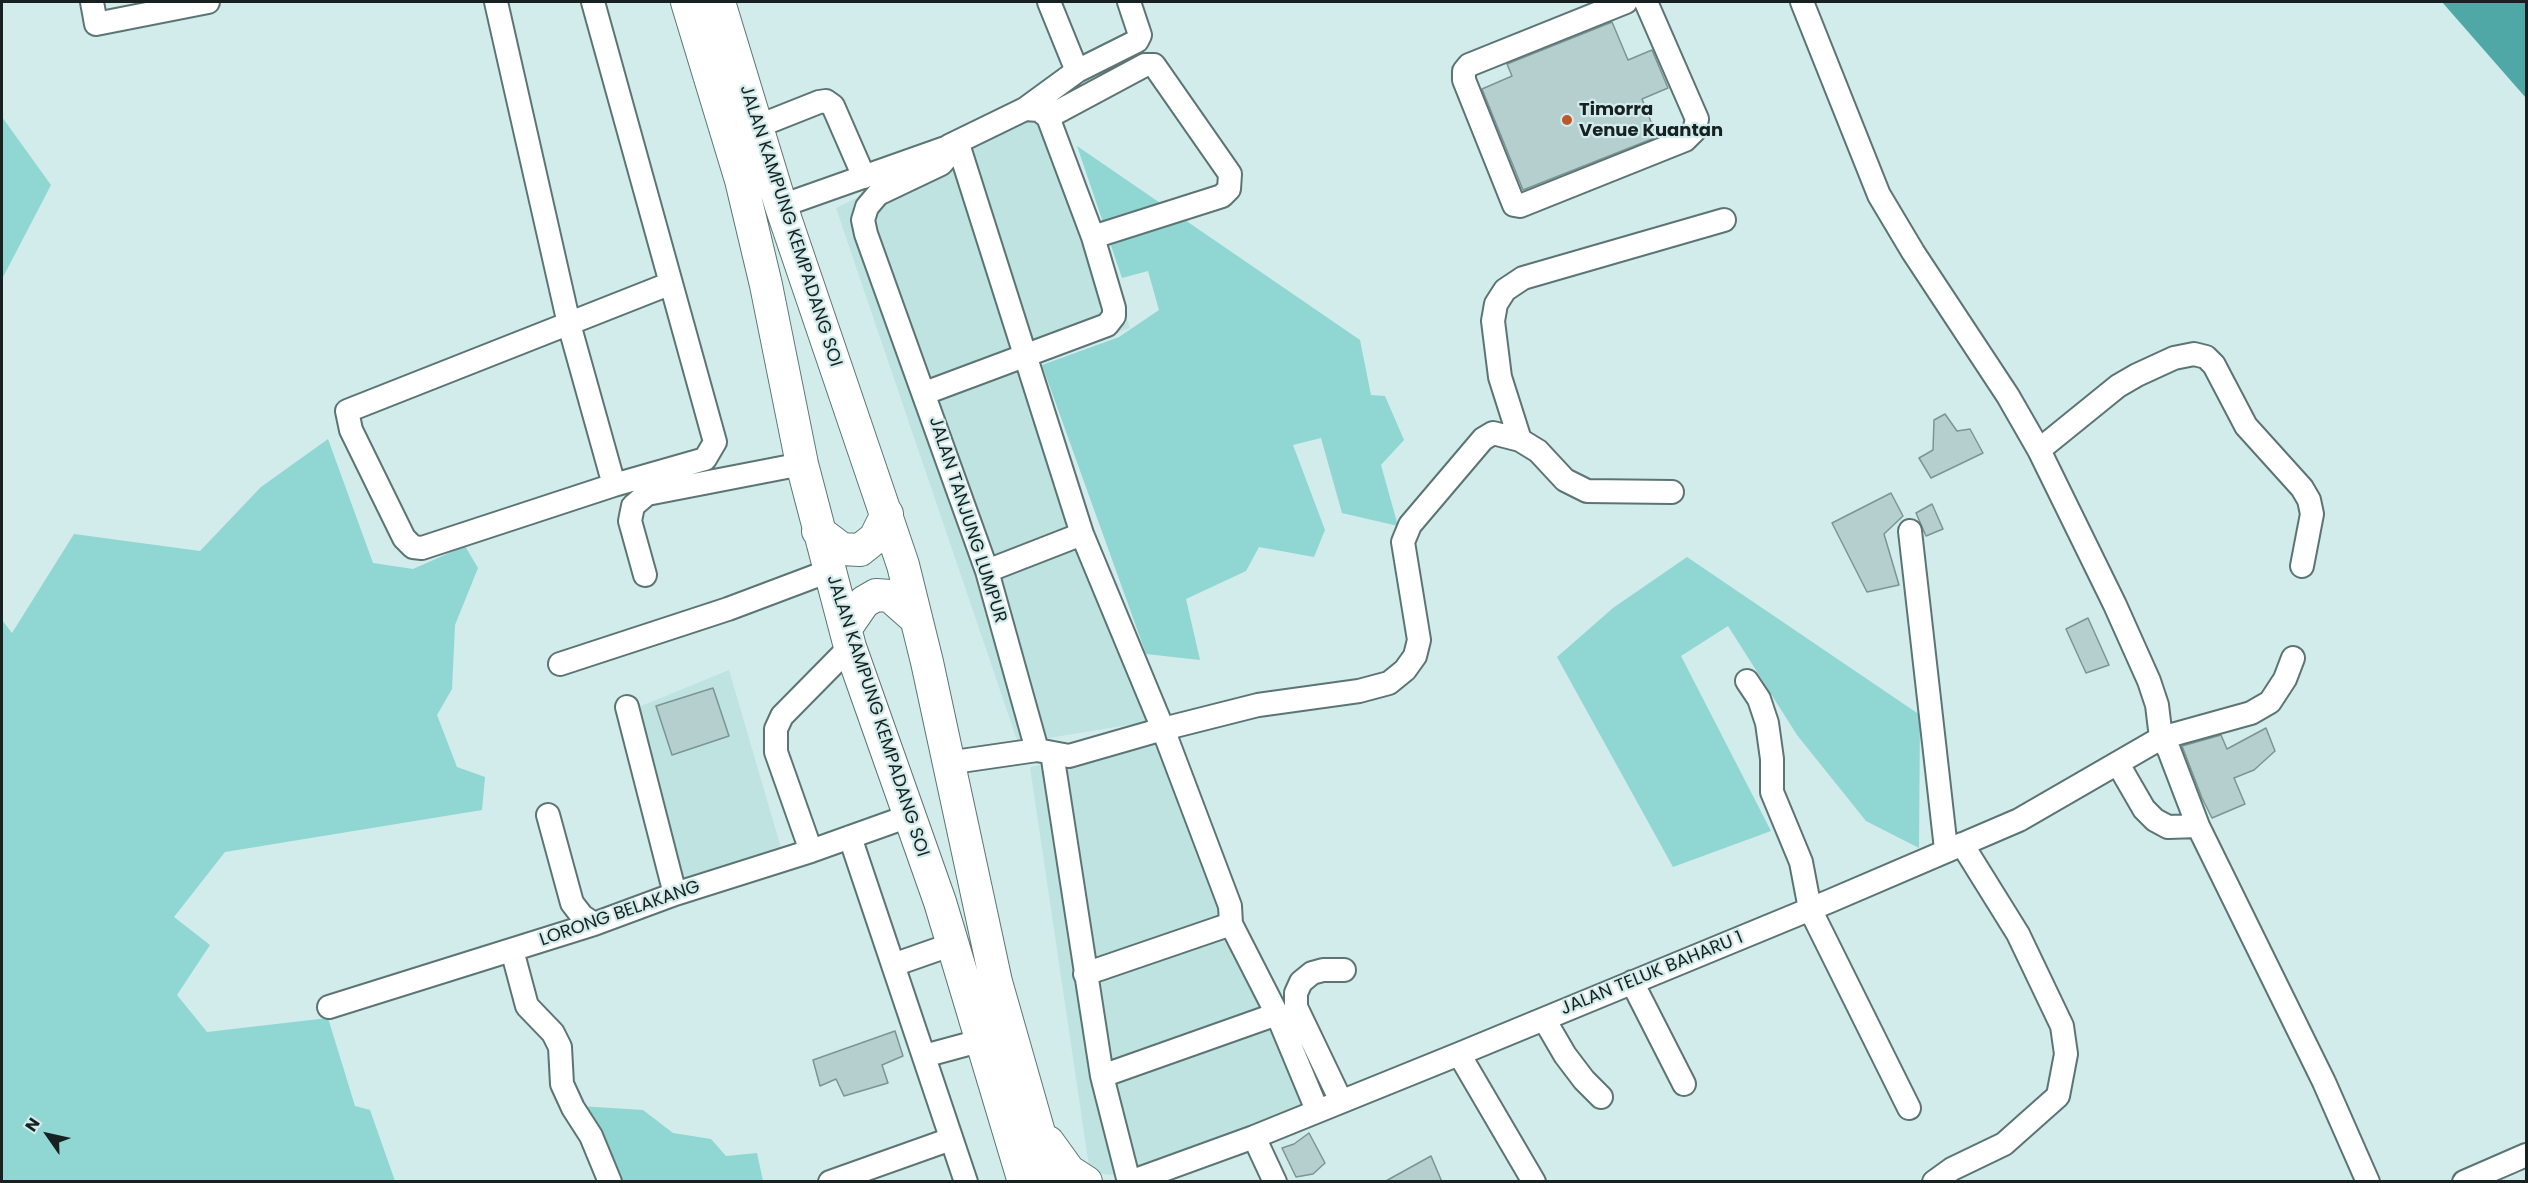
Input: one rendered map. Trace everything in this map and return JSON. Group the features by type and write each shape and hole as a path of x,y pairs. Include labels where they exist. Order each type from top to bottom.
{"highway":[{"name":"JALAN KAMPUNG KEMPADANG SOI","path":"687,2 729,138 752,224 801,464 829,571 848,637 953,944 983,1040 1021,1178"},
{"name":"JALAN KAMPUNG KEMPADANG SOI","path":"719,2 781,206 887,514 916,619 996,982 1053,1182"},
{"path":"818,531 842,549 861,550 875,538 887,514"},
{"path":"848,637 864,602 876,595 890,596 916,619"},
{"path":"1037,1126 1069,1171 1086,1182"}],"street":[{"path":"92,2 96,24 208,2"},
{"path":"496,2 569,324 615,485"},
{"path":"593,2 669,284 715,442 705,459 615,485 422,548 413,547 404,538 351,430 347,411 669,284"},
{"path":"1049,2 1077,71"},
{"path":"781,206 954,145 1025,109 1077,71 1137,41 1140,35 1130,2"},
{"path":"1626,2 1469,65 1464,71 1464,80 1514,205 1520,206 1685,140 1694,131 1697,119 1646,2"},
{"path":"1802,2 1879,195 1913,252 2008,396 2039,450 2138,655 2157,705 2161,738 2169,750 2198,826 2324,1082 2368,1182"},
{"path":"1048,117 1146,65 1154,65 1230,174 1229,189 1222,196 1094,237"},
{"path":"756,127 826,101 833,106 864,177"},
{"path":"925,393 1107,325 1114,316 1114,308 1094,237 1048,117 1039,110 1025,109"},
{"path":"954,145 1025,355 1082,534 1162,729 1230,906 1231,924 1277,1014 1317,1110"},
{"name":"JALAN TANJUNG LUMPUR","path":"954,145 941,164 878,194 867,207 863,220 866,234 987,571 1045,752 1102,1076 1129,1182"},
{"path":"1520,440 1500,377 1493,321 1496,304 1505,290 1523,278 1724,220"},
{"path":"2039,450 2118,386 2137,375 2174,358 2194,354 2206,357 2214,365 2246,426 2309,500 2312,514 2302,566"},
{"path":"947,763 1045,752 1069,756 1162,729 1258,705 1359,691 1389,683 1405,670 1415,656 1419,640 1403,542 1410,525 1483,439 1493,433 1520,440 1538,452 1566,480 1587,491 1672,492"},
{"path":"645,575 630,521 633,506 647,494 801,464"},
{"path":"1910,531 1954,847 2018,934 2062,1026 2066,1054 2058,1096 2004,1144 1952,1169 1935,1182"},
{"path":"987,571 1082,534"},
{"path":"560,664 728,609 829,571"},
{"path":"811,851 776,752 776,729 782,716 848,637"},
{"name":"JALAN TELUK BAHARU 1","path":"1129,1182 1254,1137 1459,1054 2019,820 2161,738 2251,713 2270,702 2286,679 2293,658"},
{"path":"1747,681 1759,699 1767,723 1771,741 1772,792 1800,862 1810,909 1909,1108"},
{"path":"627,707 675,894"},
{"path":"2118,764 2145,809 2155,820 2168,827 2198,826"},
{"path":"548,815 572,903 582,916 594,924"},
{"name":"LORONG BELAKANG","path":"329,1007 594,924 675,894 811,851 909,816"},
{"path":"850,837 966,1182"},
{"path":"1085,974 1231,924"},
{"path":"893,965 953,944"},
{"path":"512,950 527,1005 553,1033 560,1047 562,1084 591,1136 610,1182"},
{"path":"1341,1101 1296,1007 1296,993 1301,981 1312,974 1323,970 1344,970"},
{"path":"1632,982 1684,1084"},
{"path":"1102,1076 1277,1014"},
{"path":"1544,1019 1577,1072 1601,1097"},
{"path":"924,1056 983,1040"},
{"path":"1459,1054 1534,1182"},
{"path":"1254,1137 1275,1182"},
{"path":"830,1182 951,1139"},
{"path":"2464,1182 2526,1155"}],"shaded area":[{"path":"2442,2 2526,2 2526,98"},
{"path":"1052,102 1130,328 1035,361 1126,629 1171,718 1018,743 836,208"},
{"path":"2,117 51,185 2,279"},
{"path":"1077,146 1360,340 1371,395 1385,396 1404,440 1381,465 1398,526 1342,513 1321,438 1293,445 1325,530 1314,557 1259,547 1246,571 1186,599 1200,660 1146,654 1042,365 1119,337 1159,310 1148,271 1122,278"},
{"path":"328,439 373,563 413,569 465,546 478,568 455,625 452,689 437,715 457,767 485,777 482,810 225,852 174,917 210,945 177,995 207,1032 328,1018 355,1106 370,1110 395,1181 2,1181 2,620 12,633 74,534 200,551 261,487"},
{"path":"1687,557 1920,715 1919,848 1866,821 1797,735 1728,626 1681,656 1771,831 1673,867 1557,657 1613,608"},
{"path":"729,670 781,848 679,882 634,709"},
{"path":"1172,736 1253,956 1319,1100 1114,1175 1090,1173 1030,767"},
{"path":"579,1106 643,1110 673,1133 711,1139 726,1156 757,1153 763,1181 609,1181"}],"building":[{"name":"Timorra Venue Kuantan","path":"1612,22 1628,60 1652,50 1668,88 1642,99 1657,137 1523,190 1482,89 1512,76 1507,64"},
{"path":"1945,414 1957,431 1970,429 1983,453 1931,478 1919,458 1933,450 1934,420"},
{"path":"1891,493 1903,516 1884,534 1899,585 1867,592 1832,523"},
{"path":"1932,504 1943,529 1926,536 1916,513"},
{"path":"2088,618 2109,665 2086,673 2066,629"},
{"path":"713,688 729,736 672,755 656,706"},
{"path":"2266,728 2275,751 2254,770 2234,778 2245,804 2212,818 2182,746 2221,735 2227,749"},
{"path":"895,1031 903,1056 882,1065 888,1083 844,1096 836,1079 820,1086 813,1060"},
{"path":"1309,1133 1325,1163 1313,1174 1296,1177 1282,1148 1294,1144"},
{"path":"1431,1156 1442,1182 1384,1182"}],"place":[{"name":"Timorra Venue Kuantan","path":"1567,120"}]}
